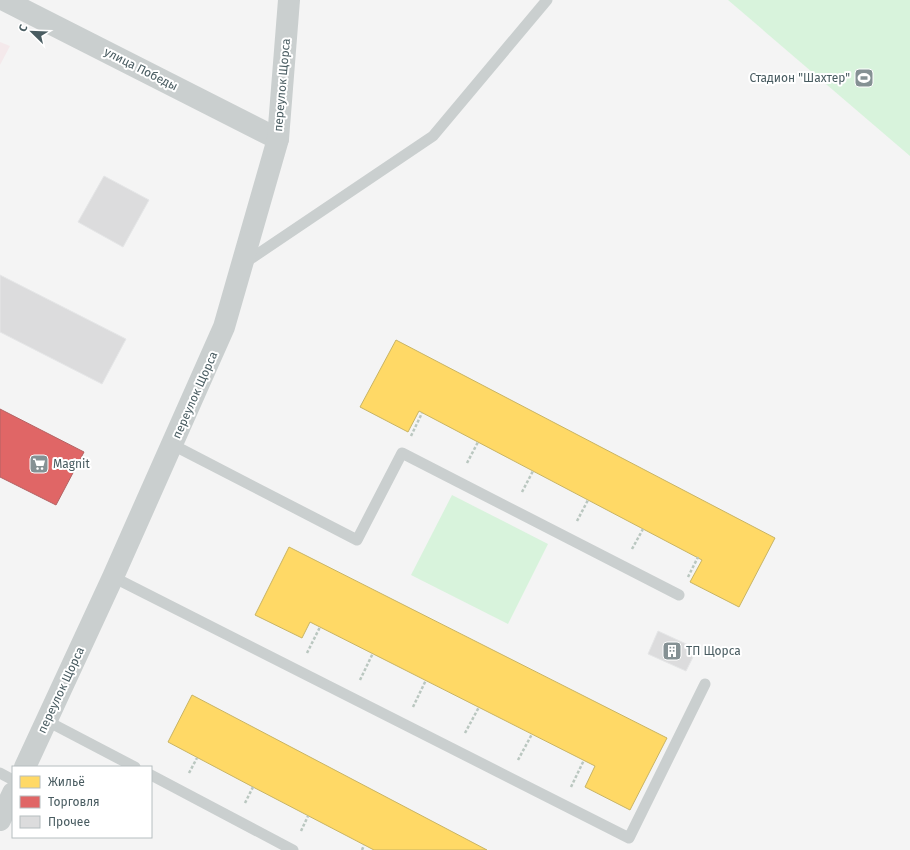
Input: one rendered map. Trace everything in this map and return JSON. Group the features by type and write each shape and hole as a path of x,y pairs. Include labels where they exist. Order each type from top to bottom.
{"street":[{"name":"улица Победы","path":"4,0 278,139"},
{"name":"переулок Щорса","path":"26,766 173,445 224,327 278,139 289,0"},
{"path":"0,820 12,795"}],"lane":[{"path":"241,265 433,136 548,0"},
{"path":"173,445 357,540 402,453 679,594"},
{"path":"113,577 629,838 705,684"},
{"path":"47,721 133,766"},
{"path":"0,772 12,779"},
{"path":"152,777 294,850"}],"path":[{"path":"402,453 422,413"},
{"path":"298,671 320,627"},
{"path":"351,698 373,653"},
{"path":"404,724 426,680"},
{"path":"456,751 479,707"},
{"path":"509,778 532,734"},
{"path":"562,804 584,760"},
{"path":"362,850 364,845"}],"shaded area":[{"path":"0,42 10,46 0,65"}],"green space":[{"name":"Стадион \"Шахтер\"","path":"728,0 910,0 910,156"},
{"path":"452,495 548,544 508,624 411,575"}],"building: Жильё":[{"path":"396,340 775,538 739,607 690,582 702,560 419,411 408,432 360,407"},
{"path":"289,547 667,738 630,810 585,787 595,766 310,622 302,638 255,615"},
{"path":"192,695 487,850 374,850 253,787 168,742"}],"building: Торговля":[{"name":"Magnit","path":"0,409 84,452 56,505 0,477"}],"building: Прочее":[{"path":"104,176 149,200 123,247 78,222"},
{"path":"0,275 126,339 102,384 0,332"},
{"name":"ТП Щорса","path":"658,631 697,649 686,671 648,654"}],"place":[{"name":"Стадион \"Шахтер\"","path":"864,78"},
{"name":"Magnit","path":"39,464"},
{"name":"ТП Щорса","path":"672,651"}]}
